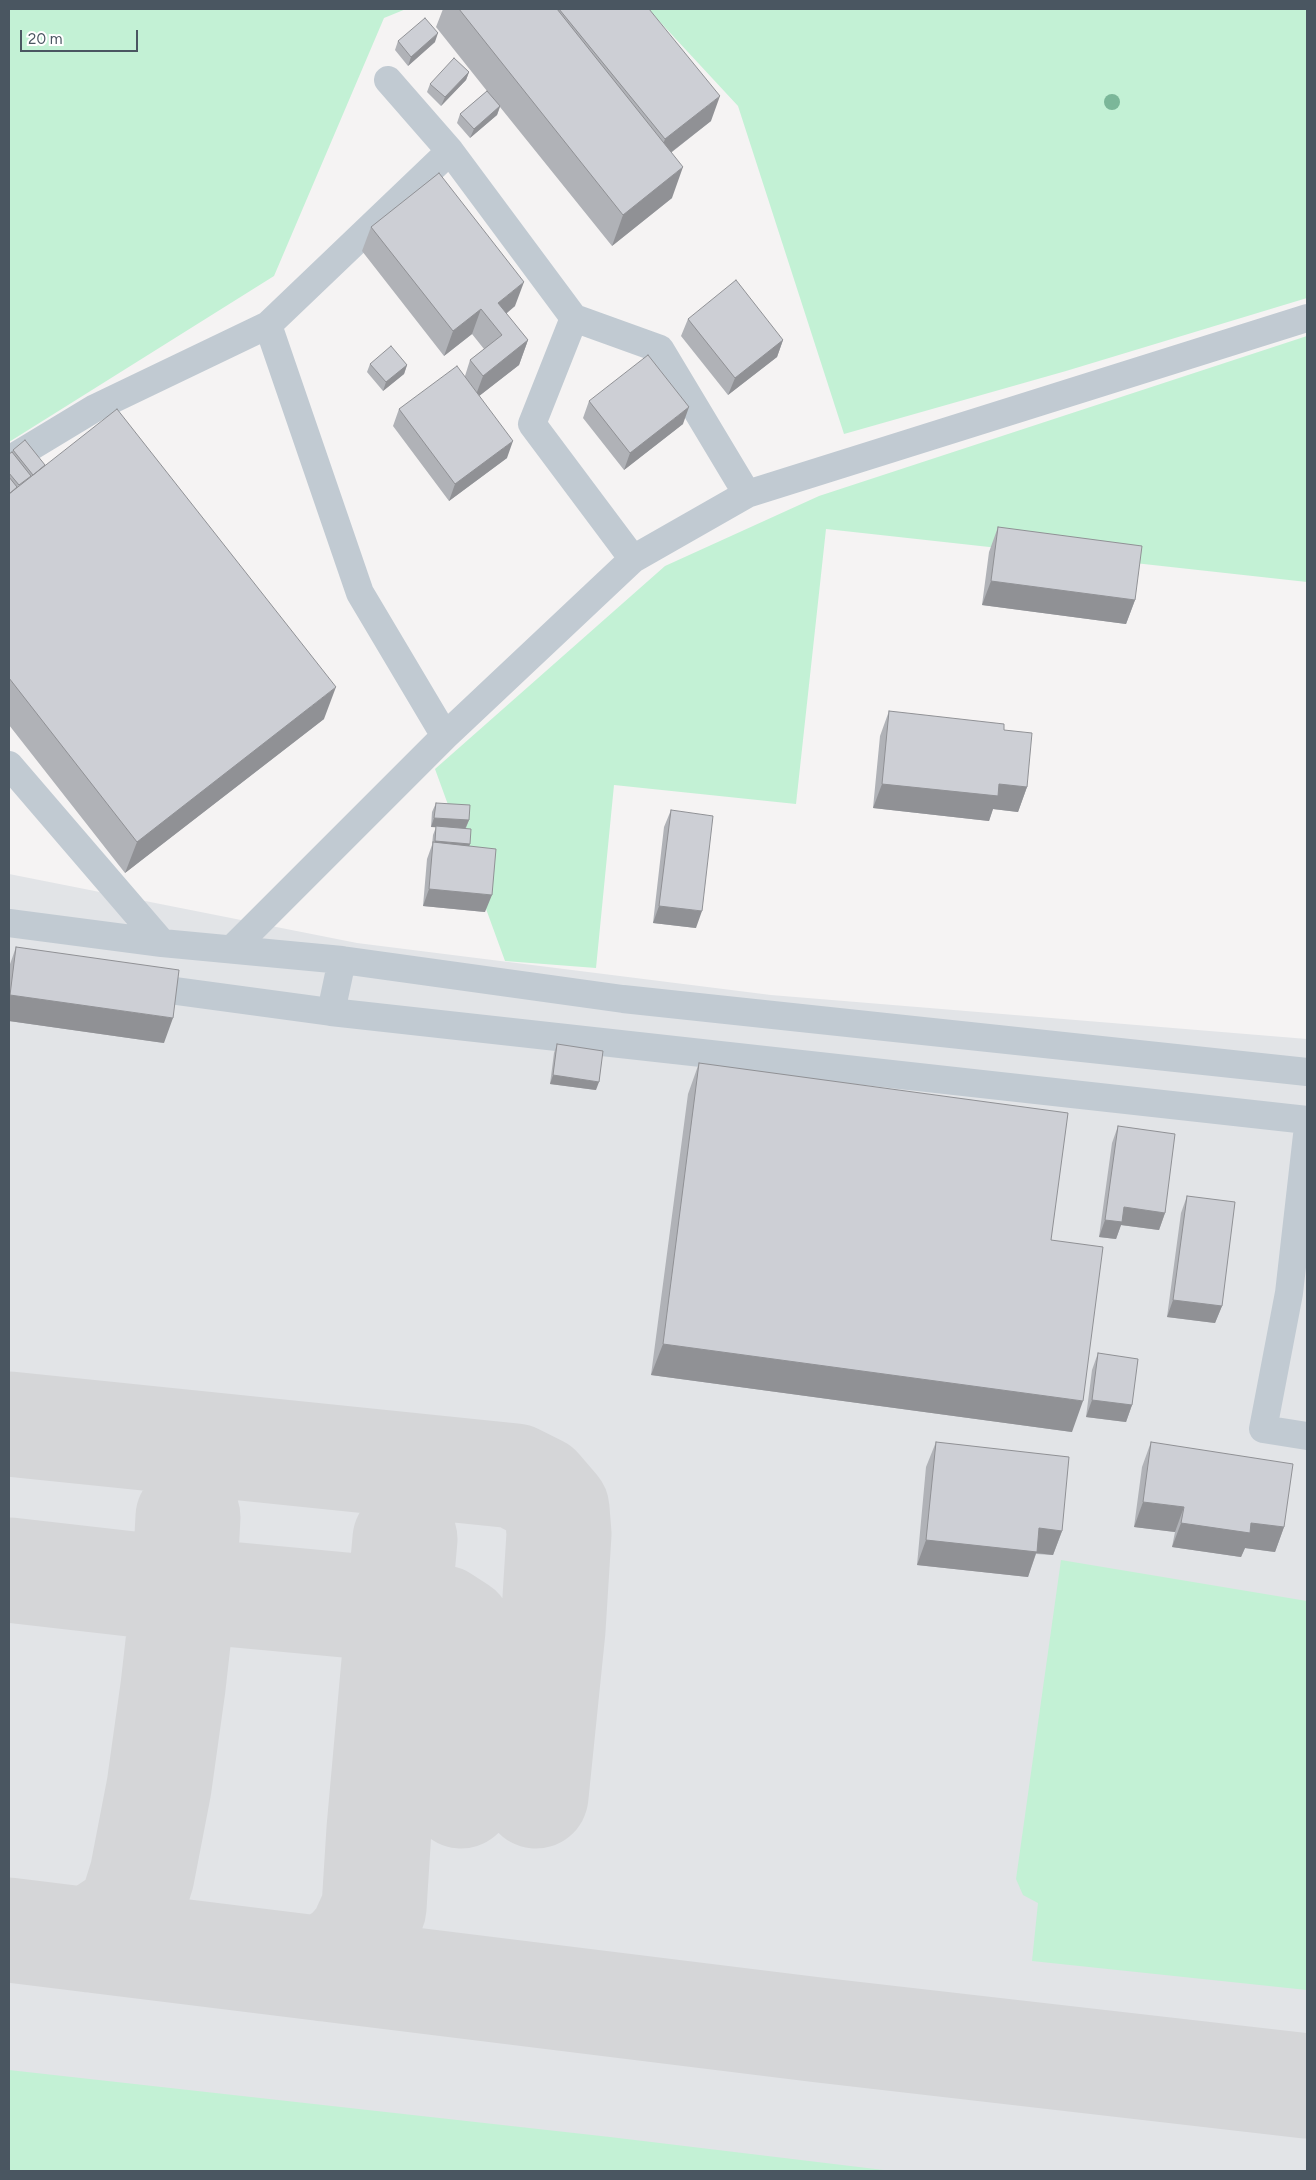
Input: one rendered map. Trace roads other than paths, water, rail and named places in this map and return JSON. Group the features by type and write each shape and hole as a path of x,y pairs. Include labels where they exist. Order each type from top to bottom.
{"lane":[{"path":"388,80 450,151 574,318 660,349 747,494"},
{"path":"9,460 95,408 268,325 450,151"},
{"path":"574,318 532,424 633,559"},
{"path":"232,949 445,736 633,559 747,494 1307,318"},
{"path":"268,325 360,593 445,736"},
{"path":"9,765 162,943"},
{"path":"9,923 162,943 342,960 623,999 1307,1072"},
{"path":"331,1012 342,960"},
{"path":"116,983 331,1012 1307,1120"},
{"path":"1307,1136 1289,1293 1263,1429 1307,1436"}]}
